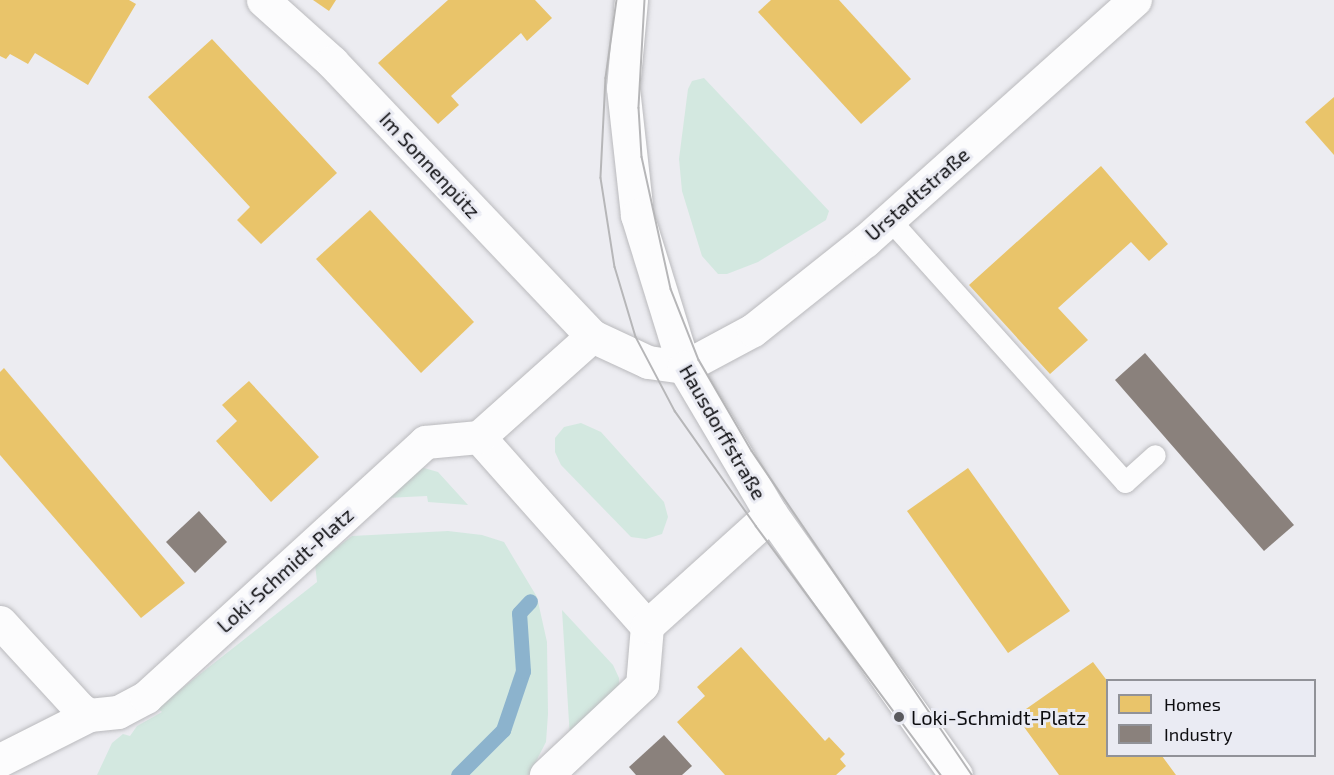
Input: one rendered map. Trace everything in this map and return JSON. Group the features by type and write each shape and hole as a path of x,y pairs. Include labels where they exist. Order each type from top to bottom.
{"street":[{"name":"Im Sonnenpütz","path":"263,0 332,62 592,336"},
{"name":"Hausdorffstraße","path":"631,0 623,88 637,215 684,368 771,514 956,775"},
{"name":"Urstadtstraße","path":"684,368 753,330 891,220 1135,0"},
{"path":"647,626 479,437 592,336 648,362 684,368"},
{"name":"Loki-Schmidt-Platz","path":"0,760 92,714 118,712 146,697 425,442 479,437"},
{"path":"546,775 642,685 647,626 771,514"},
{"path":"0,622 64,695 92,714"}],"lane":[{"path":"891,220 1125,482 1155,455"}],"green space":[{"path":"704,78 829,211 826,220 758,262 727,274 718,274 702,256 682,191 679,159 688,89 692,81"},
{"path":"581,423 601,432 664,502 668,517 662,534 646,539 631,537 561,465 555,452 555,438 564,427"},
{"path":"424,468 438,472 468,505 428,502 427,496 386,498 416,469"},
{"path":"448,531 482,535 504,542 537,597 547,642 548,714 546,742 529,775 97,775 112,743 123,734 130,736 137,726 162,712 157,708 317,582 315,564 352,536"},
{"path":"562,610 613,665 619,678 619,685 570,738"}],"building: Homes":[{"path":"0,0 129,0 136,4 88,85 35,53 28,64 10,54 6,59 0,56"},
{"path":"313,0 336,0 329,11"},
{"path":"448,0 535,0 552,18 527,41 521,33 451,96 459,105 438,124 378,63"},
{"path":"771,0 839,0 911,79 861,124 758,12"},
{"path":"212,39 337,173 261,244 237,220 250,207 148,97"},
{"path":"1334,97 1334,155 1305,122"},
{"path":"1101,166 1168,244 1149,261 1131,242 1058,308 1088,340 1050,374 969,285"},
{"path":"370,210 474,322 421,373 316,259"},
{"path":"4,368 185,583 141,618 0,455 0,372"},
{"path":"249,381 319,457 271,502 216,441 237,421 222,405"},
{"path":"968,468 1070,611 1008,653 907,511"},
{"path":"741,647 825,741 829,737 845,754 840,759 846,766 836,775 725,775 677,722 705,696 697,687"},
{"path":"1093,662 1106,679 1106,757 1163,757 1176,775 1059,775 1016,716"}],"building: Industry":[{"path":"1145,353 1294,525 1264,551 1115,380"},
{"path":"199,511 227,542 195,573 166,542"},
{"path":"664,735 692,766 682,775 636,775 629,767"}],"waterway":[{"path":"458,775 503,730 523,671 519,613 530,601"}],"tram line":[{"path":"617,0 606,78 601,178 615,267 636,337 675,411 756,526 941,775"},
{"path":"645,0 639,108 642,157 671,289 699,360 752,451 972,775"}],"place":[{"name":"Loki-Schmidt-Platz","path":"899,717"}]}
